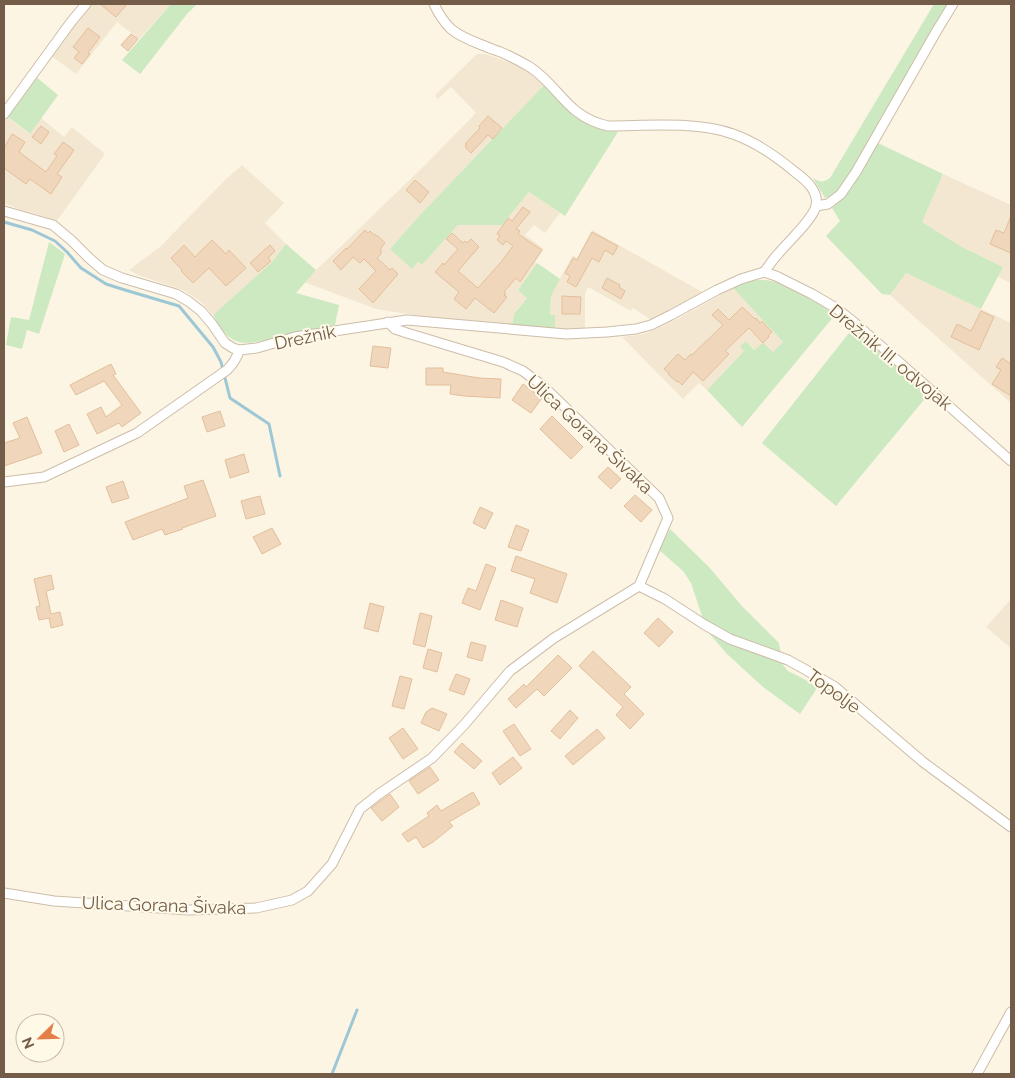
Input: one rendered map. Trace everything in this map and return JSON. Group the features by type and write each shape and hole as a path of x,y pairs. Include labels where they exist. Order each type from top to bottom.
{"street":[{"path":"4,114 86,4"},
{"path":"434,4 452,29 462,36 532,68 577,112 595,123 608,126 701,127 734,134 780,159 814,190 816,206 812,214 764,272"},
{"path":"816,206 828,204 841,194 856,172 953,4"},
{"path":"4,211 53,225 103,270 122,278 176,294 188,301 201,311 224,343 239,350 234,363 227,370 137,433 44,477 4,482"},
{"name":"Drežnik","path":"239,350 257,348 295,336 407,320 566,334 636,329 671,316 733,282 764,272"},
{"name":"Drežnik III. odvojak","path":"764,272 776,276 836,308 1011,461"},
{"name":"Ulica Gorana Šivaka","path":"4,893 54,901 189,910 256,908 292,900 308,891 332,864 360,809 432,758 464,725 510,671 554,638 638,586 668,518 659,498 543,386 522,371 504,362 395,329 388,322"},
{"name":"Topolje","path":"638,586 665,599 730,640 788,660 835,687 923,762 1011,827"},
{"path":"977,1074 1011,1012"}],"shaded area":[{"path":"82,4 171,4 139,39 117,22 76,74 46,52"},
{"path":"477,54 486,54 518,66 544,85 390,249 422,265 458,225 502,225 529,192 560,213 545,233 534,225 525,235 544,249 535,262 537,263 518,290 527,297 514,314 512,326 441,319 376,309 304,282 476,113 451,87 438,99 435,95"},
{"path":"4,114 29,134 41,118 64,137 72,127 105,154 56,222 44,216 4,203"},
{"path":"242,165 284,203 265,223 286,244 272,262 213,315 200,301 183,290 138,275 129,270 160,247"},
{"path":"943,174 1011,205 1011,283 998,277 1002,267 962,247 922,222"},
{"path":"592,230 704,293 653,321 633,308 631,311 588,287 585,294 585,330 555,329 550,315 551,295 573,255 577,258"},
{"path":"906,273 1011,323 1011,403 890,295"},
{"path":"733,288 783,342 773,353 755,350 746,341 744,351 707,390 699,383 683,399 622,337 644,334 661,327"},
{"path":"1011,599 1011,648 986,627"}],"green space":[{"path":"171,4 197,4 140,74 122,60"},
{"path":"934,4 949,4 852,171 834,194 825,198 813,178 825,181 830,178"},
{"path":"36,77 58,95 30,134 7,116"},
{"path":"544,85 568,109 585,122 606,130 618,132 565,216 529,192 502,225 458,225 422,265 418,262 412,269 390,249"},
{"path":"878,143 943,174 922,222 962,247 1003,267 981,309 906,273 890,295 882,294 826,236 840,221 832,208 846,194"},
{"path":"49,242 65,254 39,334 27,330 22,349 6,345 11,317 29,320"},
{"path":"286,244 316,270 296,293 339,305 335,325 273,339 245,343 230,338 213,315 272,262"},
{"path":"537,263 560,279 551,296 550,315 555,315 555,329 512,326 514,314 527,298 518,290"},
{"path":"756,280 781,283 805,295 835,315 742,427 707,390 744,351 740,346 746,341 754,350 763,343 773,352 783,342 733,288"},
{"path":"853,328 878,348 928,395 836,506 762,443"},
{"path":"670,529 709,567 741,605 779,643 783,665 788,671 817,688 800,714 763,687 727,654 707,631 691,583 683,571 658,549"}],"building":[{"path":"100,4 127,4 116,17"},
{"path":"88,28 100,37 82,64 74,58 79,52 73,47"},
{"path":"131,34 138,39 128,51 121,45"},
{"path":"488,116 502,128 493,139 488,135 471,153 465,147 467,145 465,144"},
{"path":"41,126 49,132 41,144 32,137"},
{"path":"12,134 25,142 19,152 46,172 57,156 54,154 63,142 74,150 57,174 62,177 51,194 30,179 26,184 4,168 4,148"},
{"path":"415,180 429,192 420,203 406,190"},
{"path":"523,207 530,212 516,229 520,231 518,234 542,250 520,282 516,278 504,292 506,294 504,295 507,297 494,313 475,298 466,309 454,299 459,292 435,272 458,249 446,239 452,233 463,243 465,241 467,243 471,239 479,247 458,271 478,288 513,246 506,241 503,245 497,240 500,236 497,234 508,218 512,221"},
{"path":"1011,216 1011,253 990,244 996,230 1004,233"},
{"path":"365,230 378,236 385,243 381,248 381,254 377,258 390,270 392,268 398,274 373,303 359,289 376,271 364,259 360,263 353,257 341,270 333,261"},
{"path":"592,232 618,246 613,255 605,250 599,262 592,258 576,287 567,282 570,276 565,273 573,258 577,260"},
{"path":"212,240 226,254 229,250 246,268 226,286 209,268 193,283 171,258 184,245 195,257"},
{"path":"270,245 275,251 268,258 271,261 258,272 250,263"},
{"path":"607,278 620,285 619,287 625,291 621,299 602,288"},
{"path":"562,296 581,297 580,314 562,314"},
{"path":"742,307 760,323 762,321 772,332 763,343 749,328 725,351 729,354 703,381 693,372 682,385 668,374 664,369 678,354 685,360 723,325 712,315 718,309 729,320"},
{"path":"981,311 994,317 979,350 951,337 957,324 971,331"},
{"path":"373,346 391,348 388,368 370,366"},
{"path":"1002,358 1011,364 1011,396 992,384 1001,370 996,367"},
{"path":"111,364 116,374 113,375 141,413 122,427 119,423 97,434 87,414 101,407 106,417 122,405 104,381 76,395 70,385"},
{"path":"426,368 443,368 443,372 479,378 501,379 500,398 450,394 451,385 426,385"},
{"path":"523,384 542,398 531,413 512,400"},
{"path":"220,411 225,426 207,432 202,417"},
{"path":"552,416 583,447 571,459 540,429"},
{"path":"27,417 42,453 4,466 4,443 20,438 13,423"},
{"path":"69,424 79,445 64,452 55,431"},
{"path":"244,454 249,472 230,478 225,460"},
{"path":"608,467 621,479 611,489 598,477"},
{"path":"203,480 216,516 165,535 162,529 133,540 125,522 188,498 184,486"},
{"path":"123,481 129,498 112,503 106,487"},
{"path":"635,495 652,510 641,522 624,506"},
{"path":"260,496 265,514 246,519 241,501"},
{"path":"480,507 493,513 485,529 473,523"},
{"path":"516,525 529,530 521,551 508,547"},
{"path":"272,528 281,544 262,554 253,537"},
{"path":"516,556 567,574 557,603 530,593 535,579 511,571"},
{"path":"486,564 496,568 480,610 462,603 468,588 476,591"},
{"path":"51,575 54,589 46,591 51,614 60,612 63,625 51,628 49,618 39,620 36,607 40,606 34,579"},
{"path":"501,600 523,608 517,627 495,620"},
{"path":"370,603 384,607 378,632 364,628"},
{"path":"420,613 432,616 425,647 413,644"},
{"path":"658,618 673,632 659,647 644,633"},
{"path":"471,642 486,646 482,661 467,657"},
{"path":"428,649 442,653 437,672 423,668"},
{"path":"593,651 631,687 624,694 644,714 630,729 616,715 623,707 579,666"},
{"path":"558,655 572,668 544,696 537,689 516,708 508,699 524,684 526,687"},
{"path":"456,674 470,679 464,695 449,690"},
{"path":"400,676 412,679 404,709 392,706"},
{"path":"432,708 447,714 439,731 421,723 426,712"},
{"path":"570,710 578,718 560,739 551,731"},
{"path":"514,724 531,749 520,756 503,731"},
{"path":"403,728 418,749 403,759 389,738"},
{"path":"597,729 605,738 573,765 565,756"},
{"path":"462,743 482,761 474,769 454,752"},
{"path":"513,757 522,768 500,785 492,773"},
{"path":"430,767 439,780 418,794 409,781"},
{"path":"473,792 480,804 449,822 453,826 423,848 416,837 408,842 402,834 429,816 427,813 437,805 441,811"},
{"path":"390,794 399,807 382,821 371,808"}],"waterway":[{"path":"4,222 32,230 55,241 81,268 106,284 179,306 213,347 221,362 230,398 269,424 280,476"},
{"path":"332,1074 357,1010"}]}
